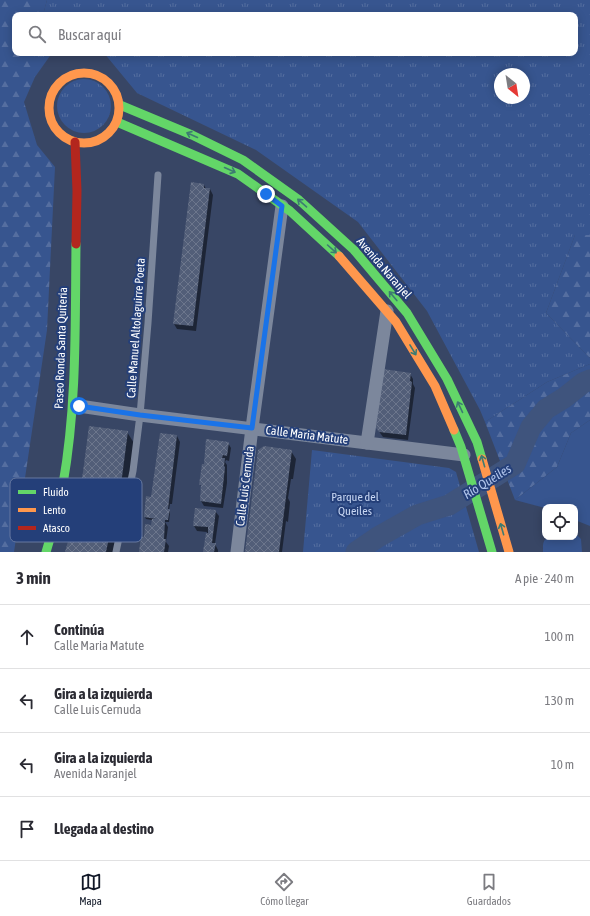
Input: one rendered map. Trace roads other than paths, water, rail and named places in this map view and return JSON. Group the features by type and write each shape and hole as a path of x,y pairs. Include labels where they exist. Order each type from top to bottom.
{"street":[{"path":"86,72 102,77 114,89 120,105 116,122 109,133 98,140 84,143 75,142 63,137 54,128 48,113 49,98 56,84 69,75 86,72"},
{"name":"Avenida Naranjel","path":"120,105 192,135 243,160 299,200 354,250 407,313 447,379 477,442 509,552"},
{"name":"Avenida Naranjel","path":"116,122 238,174 282,206 343,259 396,322 435,386 464,455 492,552"},
{"name":"Paseo Ronda Santa Quiteria","path":"63,478 73,398 78,220 75,142"},
{"name":"Paseo Ronda Santa Quiteria","path":"69,478 79,406 83,278 84,143"},
{"name":"Calle Luis Cernuda","path":"237,552 282,206"},
{"path":"367,443 387,311"},
{"name":"Calle Maria Matute","path":"79,406 140,415 464,455"},
{"name":"Paseo Ronda Santa Quiteria","path":"46,552 49,542"},
{"name":"Paseo Ronda Santa Quiteria","path":"52,552 54,542"}],"lane":[{"name":"Calle Manuel Altolaguirre Poeta","path":"132,478 140,415 158,175"},
{"name":"Calle Manuel Altolaguirre Poeta","path":"116,552 118,542"}],"waterway":[{"name":"Río Queiles","path":"356,552 378,537 417,515 449,505 515,464 531,427 546,409 564,398 583,383 590,380"}],"park label":[{"name":"Parque del Queiles","path":"355,504"}]}
